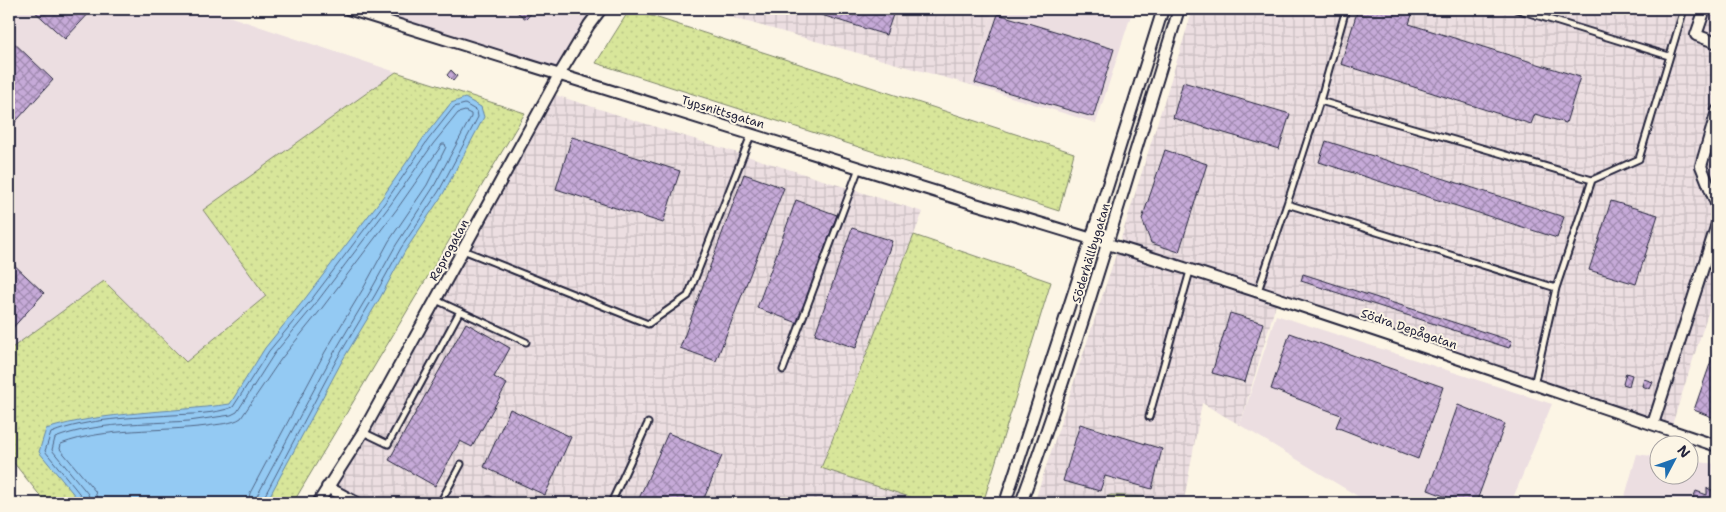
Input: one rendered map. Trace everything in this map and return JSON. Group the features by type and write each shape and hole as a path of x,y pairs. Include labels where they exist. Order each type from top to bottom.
{"street":[{"name":"Typsnittsgatan","path":"348,9 1091,239"},
{"name":"Reprogatan","path":"318,503 363,432 559,75 589,25 601,9"},
{"name":"Söderhällbygatan","path":"1005,503 1163,9"},
{"name":"Söderhällbygatan","path":"1021,503 1052,419 1178,9"},
{"path":"1705,9 1696,35 1717,43"},
{"path":"1717,111 1701,166 1717,206"},
{"path":"1653,424 1717,224"},
{"name":"Södra Depågatan","path":"1091,239 1257,292 1717,446"},
{"path":"327,487 356,503"}],"lane":[{"path":"1257,292 1320,101 1346,9"},
{"path":"1516,9 1669,56"},
{"path":"1320,101 1592,180 1639,159 1684,9"},
{"path":"463,250 648,324 688,296 751,134"},
{"path":"783,370 859,167"},
{"path":"1534,385 1556,288 1592,180"},
{"path":"1287,204 1556,288"},
{"path":"1149,417 1190,271"},
{"path":"436,300 526,342"},
{"path":"363,432 388,444 460,311"},
{"path":"611,503 648,422"},
{"path":"440,503 461,464"},
{"path":"489,500 496,503"}],"shaded area":[{"path":"9,9 207,9 396,72 203,210 267,296 186,363 104,281 9,350"},
{"path":"349,9 601,9 559,75"},
{"path":"702,9 993,9 971,85"},
{"path":"993,9 1133,9 1096,123 971,85"},
{"path":"1193,9 1717,9 1717,285 1670,431 1277,301 1240,425 1202,403 1184,500 1111,495 1088,503 1034,503 1118,248"},
{"path":"549,93 923,212 821,467 928,503 362,503 327,487"},
{"path":"1276,315 1552,404 1511,503 1369,503 1240,425"},
{"path":"1637,454 1648,456 1648,484 1698,484 1698,462 1717,464 1717,503 1623,503"}],"green space":[{"path":"630,9 1074,153 1059,211 596,63"},
{"path":"396,72 525,113 293,503 46,503 9,457 9,350 104,281 186,362 266,296 203,210"},
{"path":"914,235 1051,282 983,503 928,503 821,468"},
{"path":"1111,495 1184,500 1183,503 1094,503"}],"water":[{"path":"465,98 481,107 484,117 443,194 405,251 380,298 342,361 266,503 81,503 39,452 46,429 91,419 230,404 265,348 382,198 424,137 451,103"}],"building":[{"path":"32,9 93,9 65,39"},
{"path":"513,9 535,9 526,19"},
{"path":"816,9 895,9 886,35 815,13"},
{"path":"1358,9 1414,9 1409,24 1580,77 1566,123 1535,114 1531,124 1341,64"},
{"path":"998,14 1114,49 1093,117 975,83"},
{"path":"9,38 53,80 9,129"},
{"path":"451,70 457,76 453,81 447,75"},
{"path":"1183,82 1290,114 1279,149 1173,118"},
{"path":"572,137 680,171 663,223 556,189"},
{"path":"1326,141 1564,217 1557,238 1319,162"},
{"path":"1165,150 1207,164 1179,252 1151,243 1142,219"},
{"path":"744,174 784,188 716,361 680,348"},
{"path":"796,200 837,215 798,323 757,308"},
{"path":"1611,201 1658,215 1636,284 1589,270"},
{"path":"852,228 892,241 856,348 815,334"},
{"path":"9,260 44,293 9,332"},
{"path":"1303,274 1512,341 1509,348 1301,281"},
{"path":"1230,313 1263,323 1245,382 1212,373"},
{"path":"466,323 510,348 494,377 507,384 472,447 460,441 435,486 389,460"},
{"path":"1290,333 1443,387 1418,459 1336,427 1341,415 1271,389"},
{"path":"1717,344 1717,419 1694,410"},
{"path":"1626,373 1632,375 1629,386 1623,384"},
{"path":"1644,379 1653,382 1650,389 1642,386"},
{"path":"1458,405 1505,424 1476,503 1463,503 1428,490"},
{"path":"510,409 571,437 545,495 484,467"},
{"path":"1080,424 1162,449 1152,489 1105,476 1100,491 1063,481"},
{"path":"668,433 722,456 702,503 637,503"},
{"path":"1707,488 1717,492 1717,503 1691,503 1696,491 1707,495"}]}
